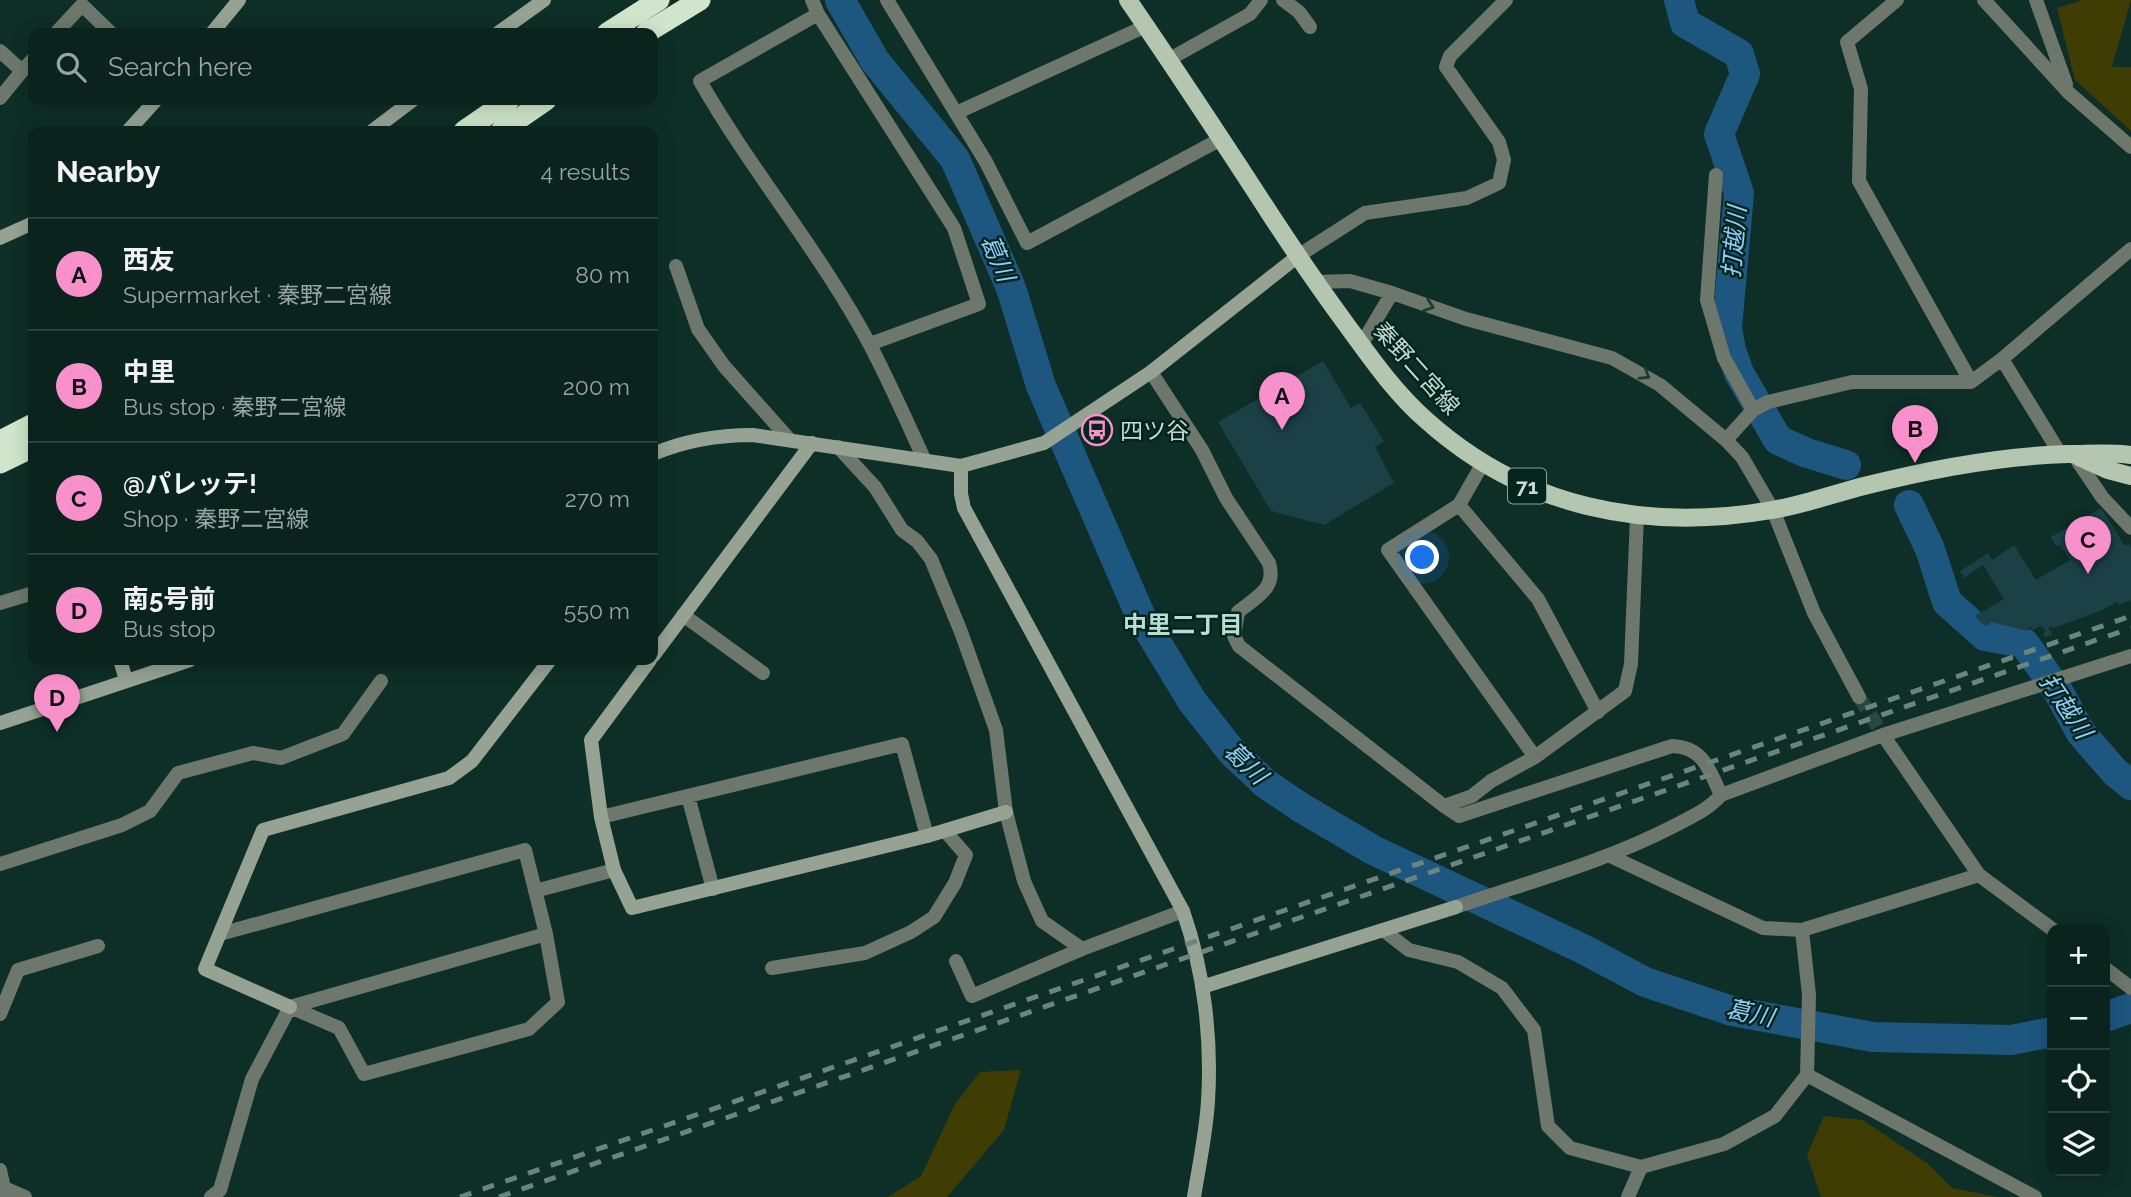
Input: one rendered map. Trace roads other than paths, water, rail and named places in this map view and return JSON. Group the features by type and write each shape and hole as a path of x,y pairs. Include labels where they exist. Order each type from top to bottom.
{"highway":[{"path":"615,28 659,0"},
{"path":"654,28 700,0"},
{"path":"471,126 502,105"},
{"path":"508,126 538,105"},
{"path":"0,441 28,427"},
{"path":"0,463 28,449"}],"main road":[{"name":"秦野二宮線","path":"1128,0 1298,256 1386,378 1424,419 1457,446 1483,463 1543,494 1597,509 1637,516 1700,518 1773,510 1916,474 2014,457 2114,453 2131,455"},
{"name":"秦野二宮線","path":"2067,454 2131,476"}],"street":[{"path":"216,28 239,0"},
{"path":"505,28 544,0"},
{"path":"887,0 986,162 1027,243 1221,139"},
{"path":"1168,60 1250,14 1261,0"},
{"path":"1283,0 1299,12 1310,27"},
{"path":"658,452 681,442 728,435 753,435 961,466 1044,443 1151,372 1298,256 1365,212 1467,198 1499,183 1504,160 1499,142 1447,67 1450,56 1506,0"},
{"path":"1897,0 1847,41 1861,89 1859,181 1971,382"},
{"path":"1983,0 2069,93 2131,147"},
{"path":"2036,0 2069,93"},
{"path":"61,28 82,5 106,28"},
{"path":"870,344 979,304 954,228 815,7 700,81 870,344 925,461"},
{"path":"956,113 1146,26"},
{"path":"0,51 22,71"},
{"path":"0,98 28,64"},
{"path":"133,126 151,105"},
{"path":"379,126 406,105"},
{"path":"1716,175 1707,300 1724,358 1753,410"},
{"path":"0,238 28,225"},
{"path":"1726,440 1753,410 1768,401 1852,382 1971,382 2002,359 2131,249"},
{"path":"676,266 698,329 724,366 788,439"},
{"path":"1316,282 1350,281 1479,323 1612,358 1660,384 1742,457 1773,510 1814,613 1859,697"},
{"path":"1361,345 1392,293"},
{"path":"2002,359 2067,454 2131,528"},
{"path":"1151,372 1202,450 1226,498 1269,563 1271,582 1238,612 1234,636 1239,646 1444,806 1459,816 1672,746 1687,747 1701,757 1721,795"},
{"path":"658,650 812,443"},
{"path":"838,447 875,487 902,530 918,541 931,559 946,592 996,730 1006,812 1024,881 1042,921 1082,949"},
{"path":"1483,463 1460,505 1388,550 1535,757"},
{"path":"961,466 964,508 1183,911 1192,936 1207,1029 1208,1101 1194,1197"},
{"path":"1460,505 1538,599 1598,712"},
{"path":"1444,806 1472,796 1491,781 1535,757 1625,691 1631,664 1637,516"},
{"path":"0,603 28,595"},
{"path":"683,615 763,673"},
{"path":"1202,987 1456,907 1608,855 1655,836 1711,807 1721,795 1883,735 2131,656"},
{"path":"122,665 126,680"},
{"path":"0,723 174,665"},
{"path":"220,933 525,850 546,934 558,1002 529,1029 364,1074 338,1028 205,968 263,830 449,778 472,761 546,665"},
{"path":"647,665 592,740 601,817 614,870 632,908 927,836 1006,812"},
{"path":"0,864 122,825 150,811 178,773 253,752 281,758 343,734 381,681"},
{"path":"1883,735 1979,875 2047,925"},
{"path":"601,817 902,744 927,836"},
{"path":"688,796 713,889"},
{"path":"772,968 865,953 911,932 934,917 955,883 966,855 945,831"},
{"path":"1608,855 1763,928 1802,930 1979,875"},
{"path":"535,891 614,870"},
{"path":"956,961 972,996 1082,949 1183,911"},
{"path":"1383,930 1409,950 1458,962 1502,988 1534,1030 1548,1126 1570,1148 1641,1167 1724,1144 1775,1116 1807,1075 1810,995 1802,930"},
{"path":"212,1197 220,1190 252,1079 290,1007 546,934"},
{"path":"0,1014 18,971 98,946"},
{"path":"2110,972 2131,988"},
{"path":"1807,1075 2035,1197"},
{"path":"1628,1197 1641,1167"},
{"path":"0,1170 3,1193 24,1197"}],"waterway":[{"name":"葛川","path":"840,0 875,61 955,159 1011,288 1041,386 1141,617 1192,701 1232,752 1266,784 1373,850 1583,949 1645,982 1732,1011 1873,1037 2011,1040 2047,1033"},
{"name":"打越川","path":"1679,0 1685,23 1739,54 1745,74 1719,134 1739,193 1727,328 1739,373 1778,440 1807,453 1846,465"},
{"name":"打越川","path":"1909,505 1930,549 1947,602 1985,636 2024,643 2058,691 2081,733 2115,772 2131,785"},
{"name":"葛川","path":"2110,1015 2131,1008"}],"tunnel":[{"path":"1859,697 1883,735"}],"railway":[{"path":"460,1197 2131,616"},
{"path":"499,1197 2131,628"}],"place":[{"name":"四ツ谷","path":"1097,430"},
{"name":"西友","path":"1282,430"},
{"name":"中里","path":"1915,463"},
{"name":"@パレッテ!","path":"2088,574"},
{"name":"南5号前","path":"57,732"}],"district":[{"name":"中里二丁目","path":"1183,624"}]}
